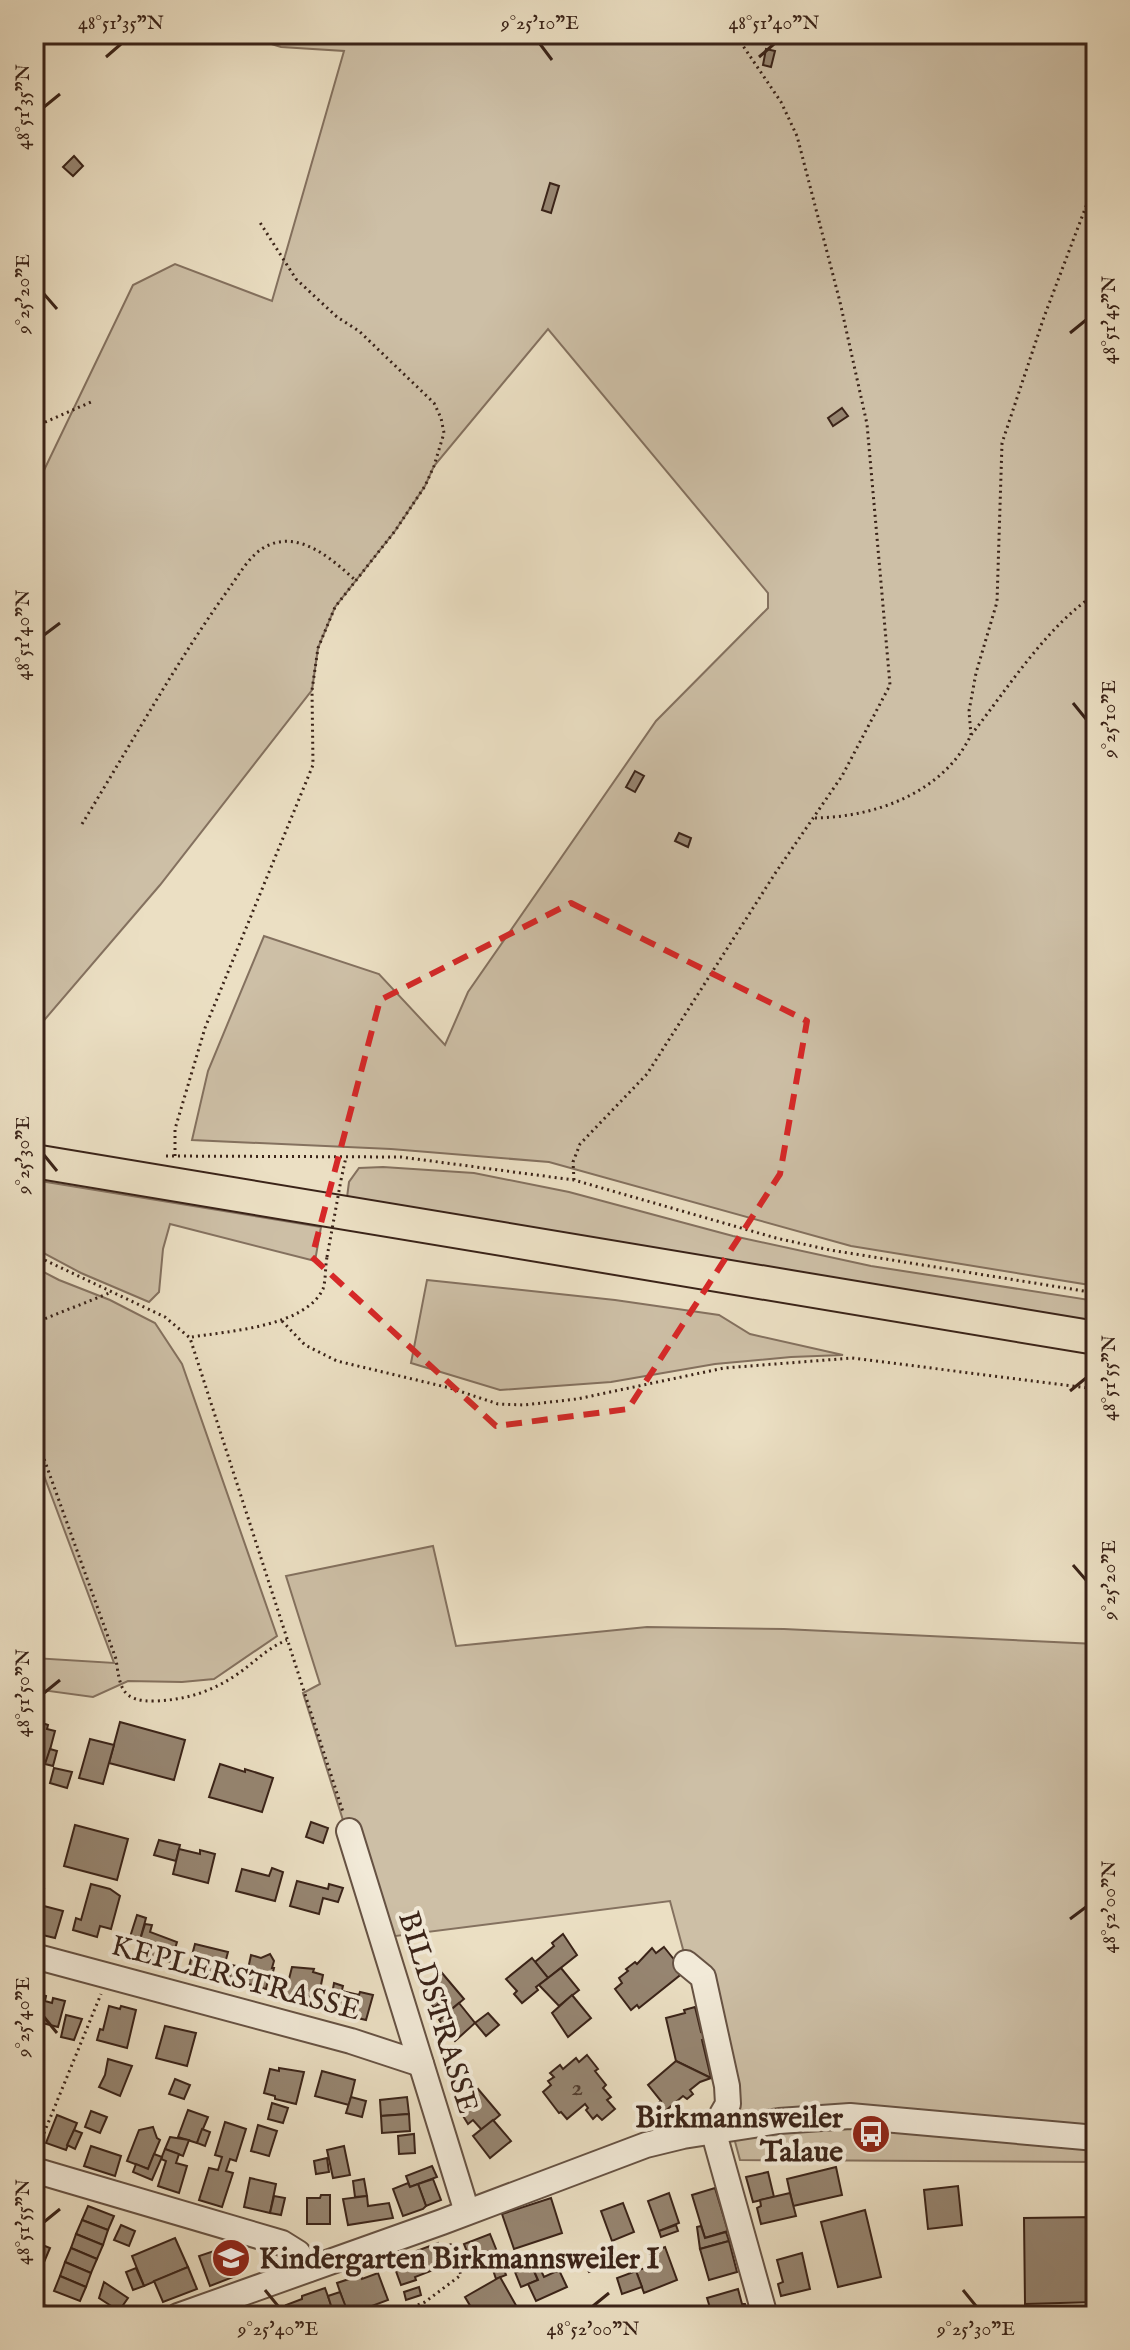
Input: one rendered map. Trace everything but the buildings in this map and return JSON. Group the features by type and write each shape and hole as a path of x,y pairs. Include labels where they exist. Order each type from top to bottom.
{"main road":[{"path":"34,1161 1096,1338"}],"street":[{"name":"BILDSTRASSE","path":"349,1831 467,2212"},
{"name":"KEPLERSTRASSE","path":"34,1956 351,2041 421,2064"},
{"path":"686,1963 703,1977 727,2086 728,2104 713,2130 765,2316"},
{"path":"178,2316 646,2145 713,2130 779,2121 872,2116 1096,2138"},
{"path":"34,2170 282,2243 298,2253 309,2269"}],"path":[{"path":"574,1180 573,1162 580,1144 647,1074 776,872 842,776 890,685 867,424 840,302 797,136 781,102 735,34"},
{"path":"971,735 969,711 976,673 997,602 1002,443 1044,317 1096,180"},
{"path":"175,1156 175,1129 205,1028 313,765 312,690 318,648 335,607 395,531 425,486 444,433 434,403 387,356 359,331 337,317 296,279 259,221"},
{"path":"34,427 91,402"},
{"path":"82,824 209,617 251,558 267,545 283,541 301,543 318,551 355,580"},
{"path":"815,818 869,811 894,804 920,791 946,769 1050,635 1078,605 1096,594"},
{"path":"162,1156 401,1157 574,1180 776,1238 830,1250 1096,1293"},
{"path":"190,1338 282,1321 306,1309 323,1288 346,1157"},
{"path":"34,1255 165,1317 190,1338 349,1831"},
{"path":"34,1323 113,1292"},
{"path":"282,1321 305,1345 337,1361 450,1388 498,1404 524,1405 577,1399 724,1368 852,1358 1096,1389"},
{"path":"34,1431 116,1659 118,1682 130,1697 147,1701 179,1700 211,1690 236,1675 273,1645 287,1640"},
{"path":"34,2159 109,1976"},
{"path":"390,2316 425,2302 461,2275 442,2222"}],"highlighted area":[{"path":"571,903 807,1021 780,1174 628,1409 496,1426 312,1257 380,1000"}],"shaded area":[{"path":"239,34 1096,34 1096,1286 851,1246 549,1162 391,1149 192,1140 208,1071 264,936 379,974 445,1045 468,992 656,721 768,608 768,593 548,329 434,466 425,486 395,531 335,607 318,648 312,690 160,885 34,1032 34,491 133,285 175,264 272,301 344,51 281,47"},
{"path":"359,1168 474,1173 569,1192 733,1236 871,1266 1096,1301 1096,1330 346,1205 349,1182"},
{"path":"34,1180 321,1227 315,1261 170,1224 163,1249 159,1292 149,1302 81,1273 34,1248"},
{"path":"34,1267 155,1323 182,1364 277,1636 214,1679 128,1681 93,1697 34,1689 34,1658 114,1663 34,1449"},
{"path":"427,1280 615,1300 719,1315 750,1334 843,1355 715,1364 611,1382 500,1390 411,1363"},
{"path":"433,1546 456,1646 647,1627 784,1629 1096,1644 1096,2162 740,2160 670,1901 380,1938 303,1693 320,1684 286,1576"}],"waterway":[{"path":"34,2302 67,2316"}],"place":[{"name":"Birkmannsweiler Talaue","path":"871,2134"},
{"name":"Kindergarten Birkmannsweiler I","path":"231,2258"}]}
